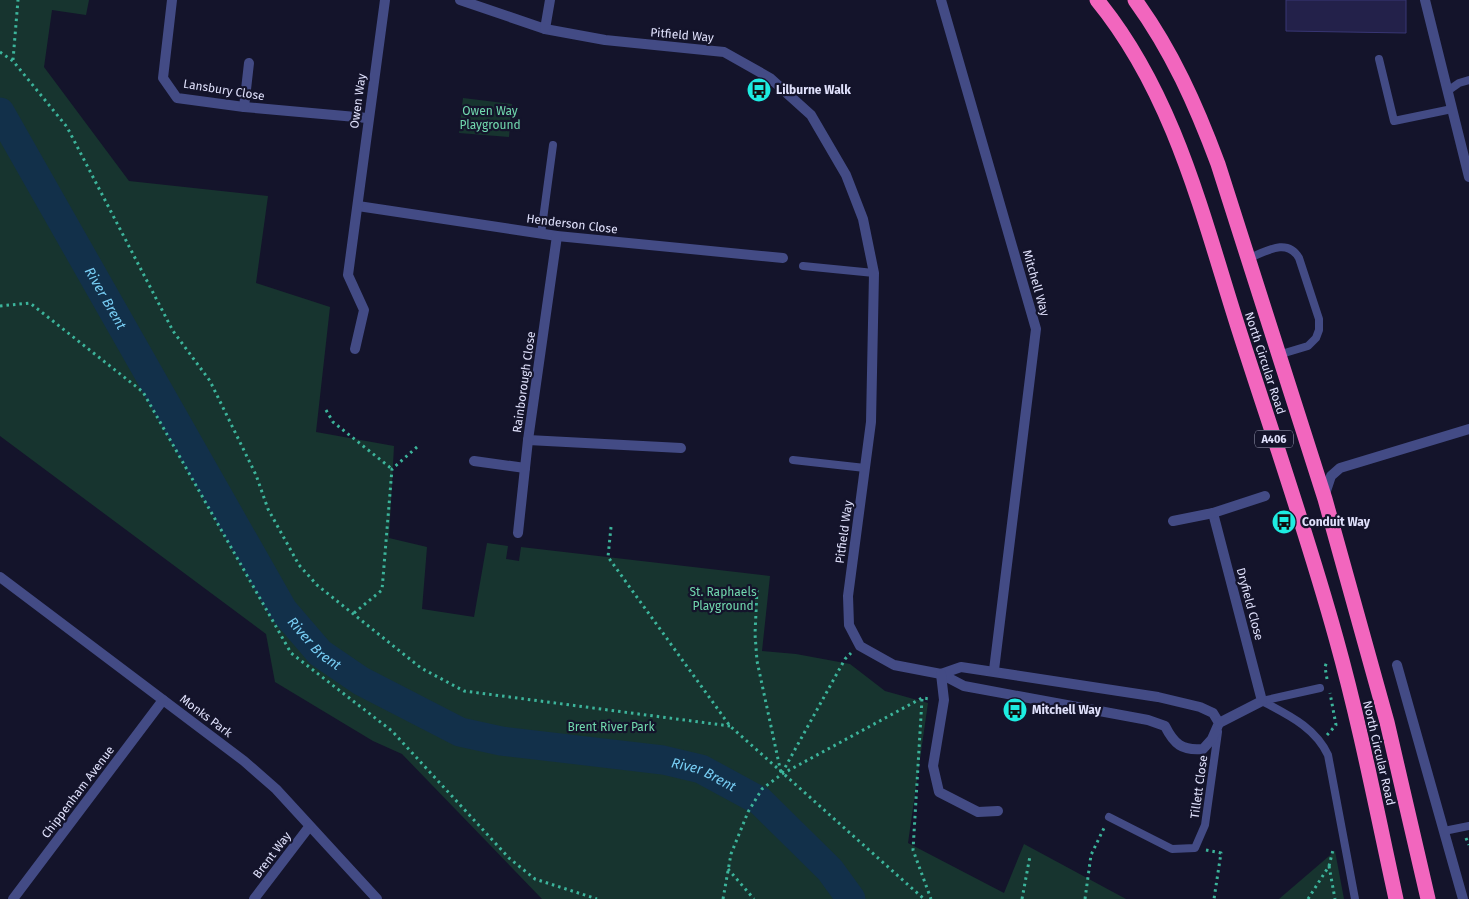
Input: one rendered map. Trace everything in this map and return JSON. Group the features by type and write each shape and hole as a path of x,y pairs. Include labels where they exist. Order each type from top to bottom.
{"highway":[{"name":"North Circular Road","path":"1097,0 1138,58 1157,93 1175,134 1193,186 1336,637 1396,899"},
{"name":"North Circular Road","path":"1135,0 1175,62 1199,113 1247,258 1325,499 1387,722 1428,899"}],"street":[{"name":"Lansbury Close","path":"172,0 163,78 177,98 244,107 367,118"},
{"name":"Owen Way","path":"355,348 364,310 348,275 358,206 367,118 385,0"},
{"name":"Pitfield Way","path":"460,0 546,29 605,40 724,52 770,78 811,114 846,175 863,219 874,273 871,422 848,596 849,625 860,646"},
{"path":"546,29 550,0"},
{"name":"Mitchell Way","path":"941,0 1036,329 994,670"},
{"path":"1425,0 1449,90 1469,177"},
{"path":"244,107 249,63"},
{"name":"Henderson Close","path":"358,206 557,236 783,258"},
{"name":"Rainborough Close","path":"518,533 528,440 557,236"},
{"path":"1325,499 1326,486 1331,476 1340,468 1469,429"},
{"path":"528,440 682,448"},
{"path":"474,461 525,468"},
{"path":"1172,521 1213,513 1265,496"},
{"name":"Dryfield Close","path":"1213,513 1262,701"},
{"name":"Monks Park","path":"0,577 244,761 276,789 377,899"},
{"path":"860,646 894,665 941,674 964,686 1148,720 1165,726 1172,740 1181,748 1190,750 1202,749 1212,739 1219,723 1262,701"},
{"path":"1397,665 1463,899"},
{"path":"941,674 961,667 994,670 1158,697 1200,706 1213,714 1219,723"},
{"path":"941,674 944,700 933,766 939,792 978,812 998,811"},
{"name":"Chippenham Avenue","path":"13,899 163,700"},
{"name":"Brent Way","path":"254,899 309,827"}],"lane":[{"path":"1378,59 1394,121 1452,109"},
{"path":"1449,90 1458,83 1469,80"},
{"path":"541,234 553,145"},
{"path":"1247,258 1278,247 1287,246 1295,250 1300,258 1319,319 1319,330 1316,338 1308,346 1278,355"},
{"path":"803,266 874,273"},
{"path":"792,460 865,468"},
{"path":"1262,701 1320,688"},
{"path":"1262,701 1296,720 1321,741 1328,755 1355,899"},
{"name":"Tillett Close","path":"1196,848 1205,825 1219,723"},
{"path":"1108,817 1172,848 1196,848"},
{"path":"1444,831 1469,826"}],"path":[{"path":"13,61 18,0"},
{"path":"0,52 13,61 67,127 173,331 210,381 256,475 268,509 299,565 317,586 354,613 421,668 464,691 730,726"},
{"path":"0,306 30,303 143,392 291,653 392,731 509,858 528,874 535,879 598,899"},
{"path":"326,410 334,422 392,470"},
{"path":"354,613 382,590 392,470 417,447"},
{"path":"611,527 608,557 730,726 924,899"},
{"path":"757,590 757,661 782,774"},
{"path":"782,774 845,659 860,646"},
{"path":"723,899 730,854 762,789 782,774 922,698 914,850 931,899"},
{"path":"1085,899 1091,855 1108,817"},
{"path":"1461,839 1467,838 1469,846"},
{"path":"1196,848 1221,853 1214,899"},
{"path":"1308,899 1329,866 1334,848"},
{"path":"1022,899 1030,856"},
{"path":"1329,866 1335,899"},
{"path":"728,868 754,899"}],"green space":[{"name":"Brent River Park","path":"0,0 89,0 86,15 52,10 44,67 129,181 268,196 256,283 330,307 316,432 394,446 389,538 427,547 422,609 474,617 487,543 508,546 506,559 519,561 521,547 770,576 762,651 796,654 850,664 885,691 928,703 908,843 1004,893 1024,844 1126,899 542,899 402,754 373,741 275,682 266,634 0,436"},
{"name":"Owen Way Playground","path":"463,98 512,104 509,137 459,133"},
{"path":"1335,851 1344,899 1279,899"}],"building":[{"path":"1286,0 1406,0 1406,33 1286,31"}],"waterway":[{"name":"River Brent","path":"0,112 283,610 320,653 361,681 460,732 501,741 663,760 701,769 760,801 830,870 851,899"}],"place":[{"name":"Lilburne Walk","path":"759,90"},
{"name":"Conduit Way","path":"1284,522"},
{"name":"Mitchell Way","path":"1015,710"}],"park label":[{"name":"St. Raphaels Playground","path":"723,599"}]}
